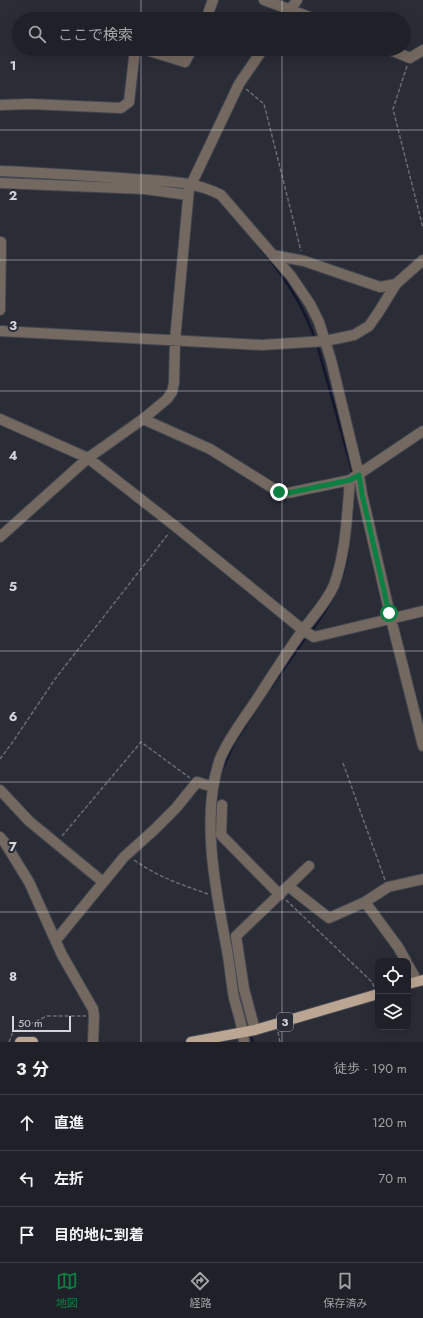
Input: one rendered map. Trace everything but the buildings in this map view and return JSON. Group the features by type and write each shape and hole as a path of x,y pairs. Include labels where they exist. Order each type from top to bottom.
{"main road":[{"name":"3","path":"191,1042 244,1038 255,1030 375,995"},
{"path":"20,1042 33,1042"}],"street":[{"path":"209,12 213,0"},
{"path":"264,0 298,12"},
{"path":"289,12 297,0"},
{"path":"405,56 410,58 423,50"},
{"path":"0,105 30,104 121,108 129,102 134,56"},
{"path":"166,56 185,62 188,56"},
{"path":"0,537 88,458 143,419 167,399 172,392 174,383 174,340 190,184 239,84 258,56"},
{"path":"0,171 87,175 190,184 209,189 221,195 291,276 310,304 319,322 331,360 359,475 391,619 423,746"},
{"path":"0,183 146,189 188,195"},
{"path":"0,242 0,310"},
{"path":"273,255 304,261 380,287 396,284"},
{"path":"0,331 262,345 325,340 354,334 369,326 396,284 423,260"},
{"path":"0,419 88,458 175,526 303,630 314,637 423,611"},
{"path":"143,419 210,449 279,492 288,493 350,480 423,431"},
{"path":"244,1038 234,998 217,897 212,837 211,808 213,787 220,759 232,736 303,630 325,602 333,585 341,562 347,520 350,480"},
{"path":"56,940 126,855 176,808 197,782 213,787"},
{"path":"0,790 29,821 103,882"},
{"path":"211,808 222,809 222,835 280,895"},
{"path":"0,837 29,882 62,955 93,1009 93,1042"},
{"path":"255,1030 244,989 236,936 309,866"},
{"path":"288,886 329,918 365,902 388,887 423,879"},
{"path":"365,902 404,958"},
{"path":"411,971 416,982"}],"path":[{"path":"410,58 393,109 423,228"},
{"path":"239,84 264,104 304,261"},
{"path":"0,759 54,679 175,526"},
{"path":"56,843 141,742 197,782"},
{"path":"343,763 388,887"},
{"path":"126,855 150,871 168,880 217,897"},
{"path":"280,895 372,982 375,989"},
{"path":"9,1042 13,1032 47,1016 94,1016"}],"waterway":[{"path":"172,188 183,189"},
{"path":"261,249 278,270 299,303 315,340"},
{"path":"317,344 353,474"},
{"path":"352,517 354,488"},
{"path":"313,629 325,611 340,583 348,551"},
{"path":"271,687 306,637"},
{"path":"222,770 234,743 263,698"},
{"path":"217,794 217,806"},
{"path":"215,833 216,815"},
{"path":"238,992 246,1021"},
{"path":"251,1036 253,1042"}],"route":[{"path":"279,492 288,493 350,480 359,475 389,613"}]}
